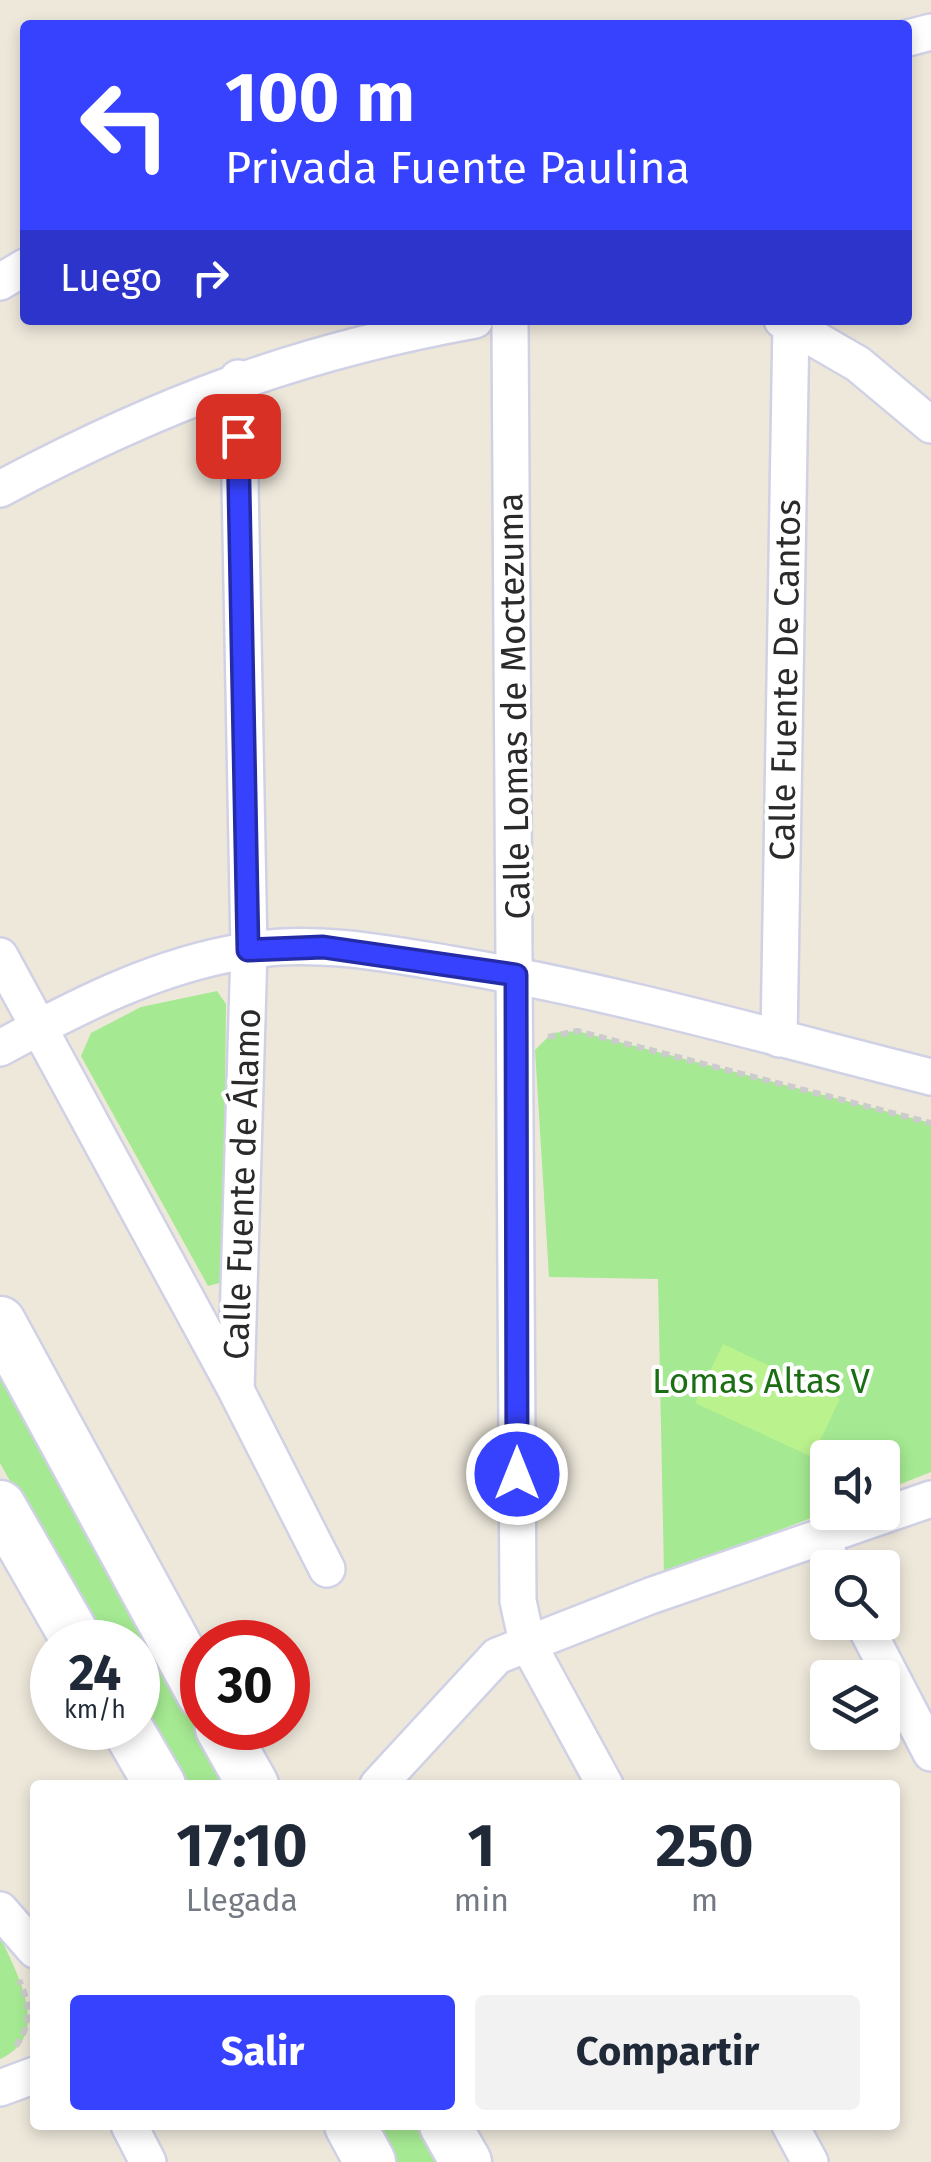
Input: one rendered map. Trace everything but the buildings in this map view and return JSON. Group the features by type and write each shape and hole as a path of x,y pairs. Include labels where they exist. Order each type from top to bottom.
{"main road":[{"path":"0,1322 180,1653"},
{"path":"0,1506 65,1620"},
{"path":"140,1750 157,1780"},
{"path":"234,1750 250,1780"},
{"path":"353,2130 370,2162"},
{"path":"447,2130 466,2162"}],"street":[{"path":"0,489 103,434 238,378 380,337 448,325"},
{"name":"Calle Lomas de Moctezuma","path":"510,325 518,1602 527,1642 602,1780"},
{"name":"Calle Fuente De Cantos","path":"780,1038 787,325"},
{"path":"794,325 858,364 931,424"},
{"name":"Calle Fuente de Álamo","path":"236,1390 248,950 238,378"},
{"path":"0,1048 132,982 248,950 323,947 516,975 931,1077"},
{"path":"0,956 236,1390 327,1568"},
{"path":"835,1550 931,1499"},
{"path":"382,1780 482,1667 527,1642 810,1559"},
{"path":"873,1640 931,1753"},
{"path":"0,1910 24,1959"},
{"path":"0,2088 23,2064"},
{"path":"132,2130 148,2162"},
{"path":"793,2130 810,2162"}],"path":[{"path":"543,1042 552,1033 577,1031 931,1123"},
{"path":"23,2064 29,2028 24,1959"}],"green space":[{"path":"217,991 226,1004 223,1282 208,1286 81,1056 91,1033 141,1007"},
{"name":"Lomas Altas V","path":"577,1031 931,1123 931,1472 900,1484 900,1440 810,1440 810,1518 664,1574 658,1279 549,1277 535,1050 552,1033"},
{"name":"Lomas Altas V","path":"723,1344 840,1399 820,1440 810,1440 810,1456 695,1403"},
{"path":"0,1361 140,1620 87,1620 0,1463"},
{"path":"160,1656 180,1693 180,1750 211,1750 227,1780 175,1780 159,1750"},
{"path":"0,1936 21,1985 28,2019 25,2035 16,2048 0,2059"},
{"path":"369,2130 423,2130 440,2162 386,2162"}],"route":[{"path":"238,436 248,950 323,947 516,975 517,1474"}]}
